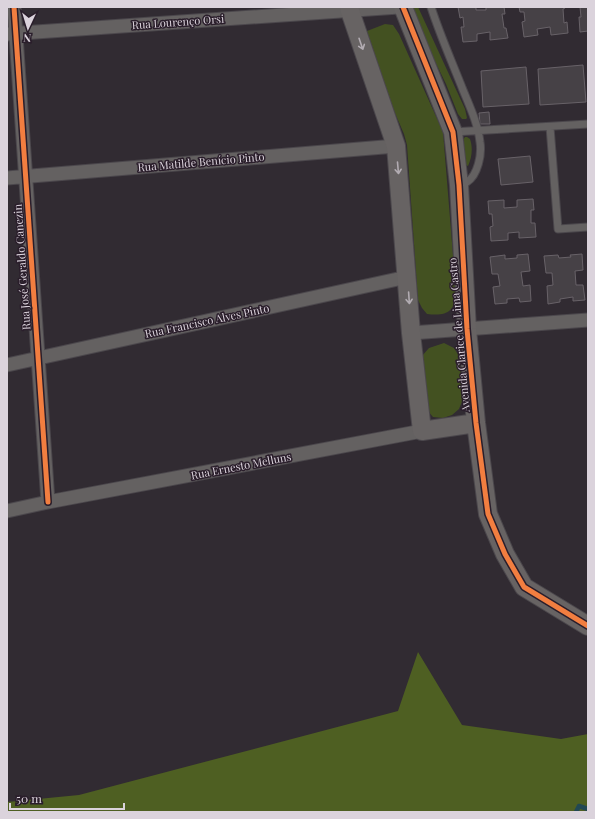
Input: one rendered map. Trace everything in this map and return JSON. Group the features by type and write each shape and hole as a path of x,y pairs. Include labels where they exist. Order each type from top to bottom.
{"street":[{"name":"Rua José Geraldo Canezin","path":"14,7 11,34 25,177 48,502"},
{"name":"Rua Lourenço Orsi","path":"11,34 349,9 399,7"},
{"name":"Avenida Clarice de Lima Castro","path":"403,7 453,132 459,185 467,329 476,423 488,514 505,554 524,587 588,626"},
{"path":"349,9 396,146 411,332 422,431"},
{"name":"Rua Matilde Benício Pinto","path":"7,178 396,146"},
{"name":"Rua Francisco Alves Pinto","path":"7,365 407,278"},
{"path":"411,332 588,320"},
{"name":"Rua Ernesto Melluns","path":"7,511 422,431 476,423"}],"lane":[{"path":"430,7 478,130 481,144 477,170 467,182 459,185"},
{"path":"453,132 588,124"},
{"path":"550,127 558,229 588,227"}],"green space":[{"path":"411,7 418,7 465,109 466,119 462,119 458,114 446,84 414,18"},
{"path":"385,24 393,25 399,34 443,132 456,292 454,305 451,309 448,312 439,314 427,314 418,300 407,145 404,134 364,39 367,31"},
{"path":"465,137 470,139 472,146 468,166 466,165 463,142"},
{"path":"444,343 454,348 459,356 463,399 459,409 452,415 443,418 433,417 427,410 422,356 429,348"},
{"path":"418,652 462,725 561,739 588,734 588,812 7,812 7,802 79,795 398,711"}],"building":[{"path":"458,7 476,7 476,10 486,10 486,7 504,7 505,14 502,14 504,28 506,28 508,38 490,40 490,32 477,34 477,41 463,42 461,27 464,27 463,17 460,18"},
{"path":"519,7 565,7 563,9 564,23 567,22 568,33 551,35 550,27 537,29 538,35 524,37 522,22 525,21 524,12 520,12"},
{"path":"580,7 588,7 588,31 580,32"},
{"path":"583,65 586,102 540,105 538,69"},
{"path":"526,67 529,104 483,107 481,71"},
{"path":"489,112 490,124 480,124 479,113"},
{"path":"530,156 533,182 501,185 498,159"},
{"path":"533,199 534,210 531,210 531,223 535,223 536,237 519,238 519,232 508,233 508,240 491,241 490,227 493,226 492,214 489,214 488,201 504,200 504,208 517,207 517,200"},
{"path":"528,254 530,271 521,272 523,286 530,285 531,301 520,302 519,298 507,299 507,303 495,304 493,287 500,286 498,274 492,274 490,257 505,255 505,259 517,258 517,255"},
{"path":"582,254 583,270 575,271 576,285 583,285 585,300 573,301 573,297 560,299 560,302 548,304 547,286 553,285 552,273 546,273 544,256 558,255 559,258"}],"waterway":[{"path":"576,812 579,806 588,809"}],"cycle path":[{"path":"14,7 48,502"},
{"path":"403,7 453,132 459,185 467,329 476,423 488,514 505,554 524,587 588,626"}]}
